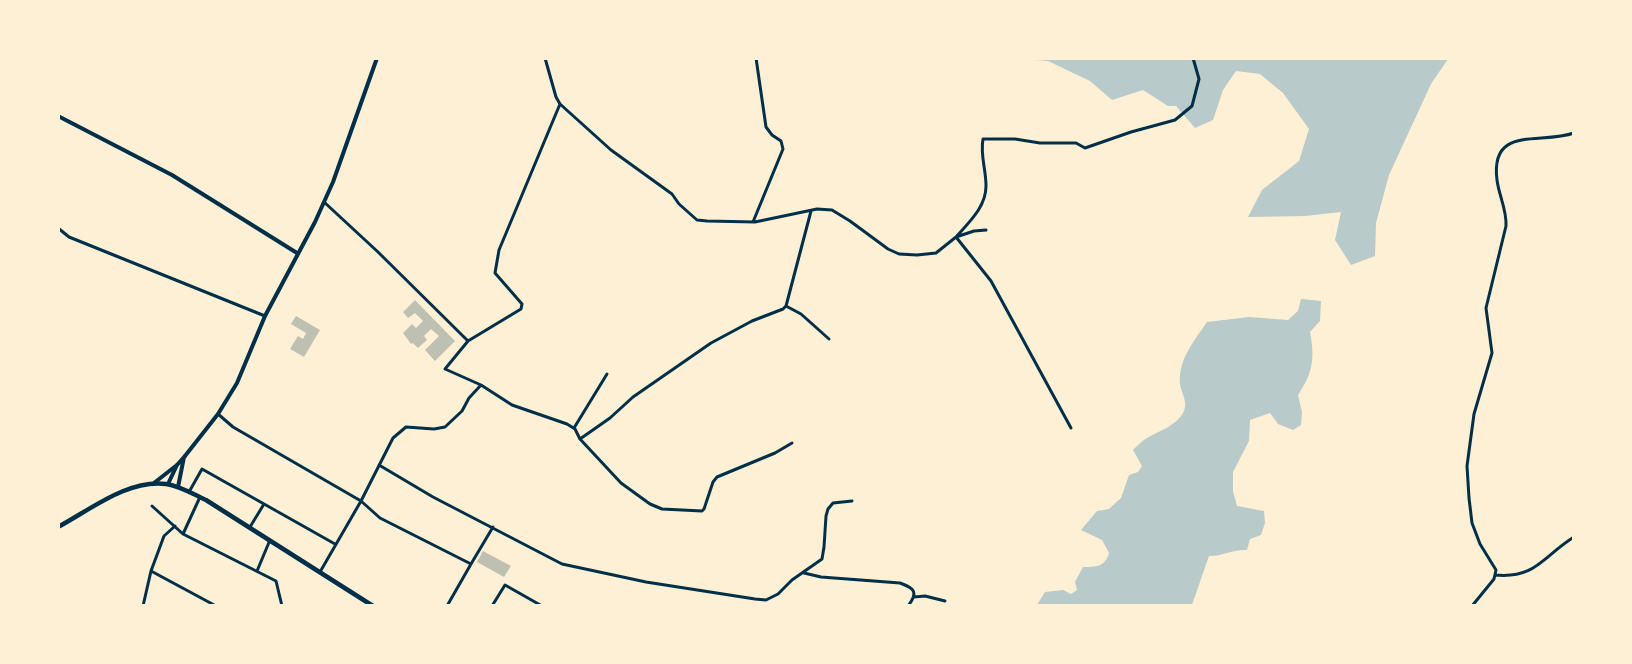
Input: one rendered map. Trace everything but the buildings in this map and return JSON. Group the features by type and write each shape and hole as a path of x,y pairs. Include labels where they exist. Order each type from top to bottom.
{"main road":[{"path":"168,484 177,465 218,414 237,383 266,316 333,182 377,58"},
{"path":"58,116 171,175 297,253"},
{"path":"178,487 184,456"},
{"path":"154,483 177,465"},
{"path":"58,527 123,492 154,483 168,484 200,497 373,606"}],"street":[{"path":"545,58 560,104 604,145 672,194 679,204 697,220 753,222 811,211 832,210 850,220 888,249 899,254 917,255 936,253 956,237 980,210 986,187 981,150 983,139 1076,143 1085,148 1175,120 1192,106 1199,79 1193,58"},
{"path":"753,222 783,149 781,141 766,127 756,58"},
{"path":"560,104 499,250 495,273 522,304 520,309 468,341 445,369 481,385 512,405 574,428 580,439 621,483 647,502 662,509 702,511 717,477 775,453 792,443"},
{"path":"1472,606 1495,575 1496,570 1480,544 1473,523 1467,466 1474,414 1492,353 1486,308 1507,218 1498,189 1496,164 1500,151 1505,145 1525,139 1550,138 1574,133"},
{"path":"324,202 468,341"},
{"path":"580,439 610,418 633,397 711,343 731,331 783,309 786,306 811,211"},
{"path":"58,228 69,237 266,316"},
{"path":"956,237 986,230"},
{"path":"956,237 991,281 1071,429"},
{"path":"786,306 798,312 829,339"},
{"path":"574,428 607,374"},
{"path":"320,572 361,501 393,438 400,430 411,426 434,429 445,427 462,411 469,398 481,385"},
{"path":"218,414 233,428 361,501 380,518 471,564"},
{"path":"379,465 433,497 562,564 646,582 755,599 771,598 822,559 828,509 834,503 852,501"},
{"path":"189,492 202,469 335,544"},
{"path":"183,534 200,497"},
{"path":"250,527 264,504"},
{"path":"152,506 183,534 276,581 282,606"},
{"path":"143,606 151,571 164,536 175,526"},
{"path":"449,605 493,527"},
{"path":"1495,575 1516,575 1530,571 1574,537"},
{"path":"257,570 270,540"},
{"path":"151,571 216,606"},
{"path":"804,573 821,577 900,583 912,587 914,591 914,597 908,606"},
{"path":"492,606 505,585 542,606"},
{"path":"914,597 925,596 945,601"},
{"path":"770,606 771,598"}],"shaded area":[{"path":"1022,59 1448,59 1431,84 1389,175 1376,223 1375,256 1351,265 1335,240 1341,212 1305,216 1248,217 1262,190 1299,161 1309,129 1283,93 1260,74 1236,71 1223,90 1213,120 1195,128 1176,106 1168,106 1143,90 1112,100 1090,81 1048,61"},
{"path":"1301,299 1321,301 1320,321 1310,332 1312,365 1307,380 1298,395 1302,412 1301,425 1293,430 1278,424 1270,413 1250,420 1249,441 1233,472 1233,491 1237,506 1264,511 1265,523 1261,535 1250,539 1247,550 1209,556 1192,605 1037,605 1045,592 1063,590 1071,594 1077,590 1075,582 1083,567 1102,564 1107,558 1109,553 1102,540 1081,530 1097,511 1109,509 1121,498 1129,475 1138,472 1142,466 1133,450 1145,439 1173,424 1181,416 1185,404 1180,384 1184,359 1207,322 1249,317 1288,320 1298,311"}]}
